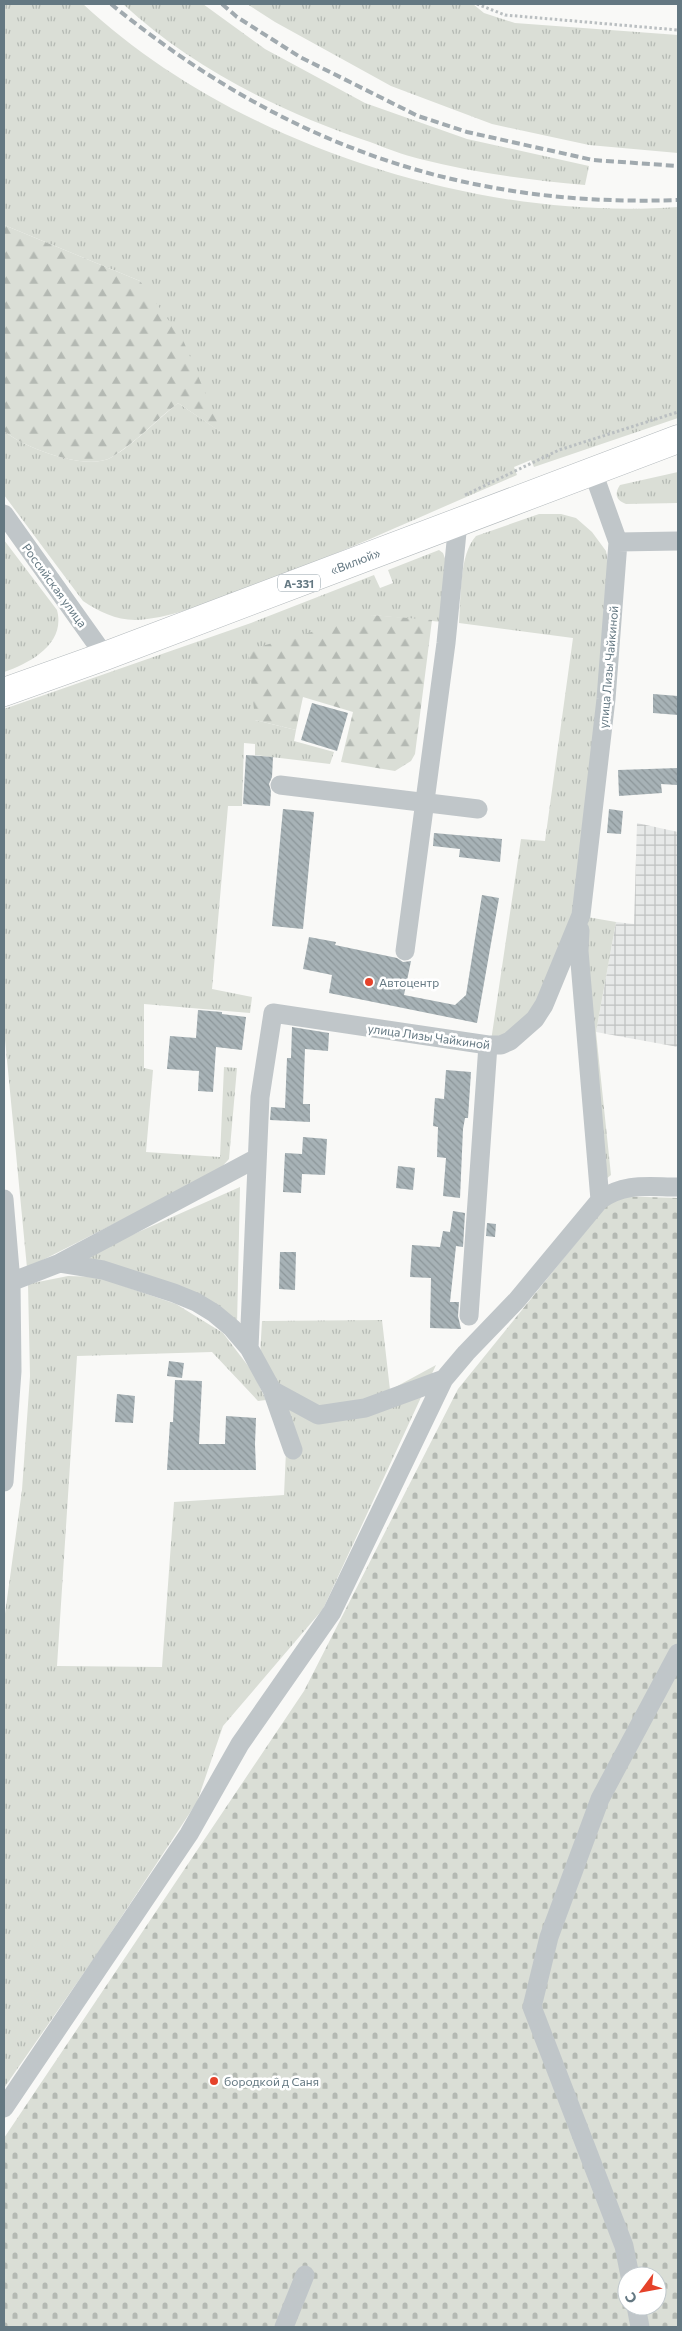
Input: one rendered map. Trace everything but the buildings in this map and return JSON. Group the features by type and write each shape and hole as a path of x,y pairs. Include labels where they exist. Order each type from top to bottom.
{"highway":[{"name":"«Вилюй»","path":"4,692 105,656 678,439"},
{"path":"593,472 678,458"}],"street":[{"path":"593,472 618,542 678,541"},
{"name":"Российская улица","path":"4,515 105,656"},
{"path":"405,951 446,643 458,522"},
{"name":"улица Лизы Чайкиной","path":"249,1348 260,1097 273,1013 488,1045 501,1045 510,1041 535,1019 544,1005 581,915 606,699 618,542"},
{"path":"280,785 425,801 478,809"},
{"path":"581,915 579,951 600,1200"},
{"path":"469,1316 488,1045"},
{"path":"11,1282 60,1263 258,1158"},
{"path":"4,2108 189,1834 240,1744 332,1612 444,1379 517,1300 600,1200 612,1192 626,1187 678,1187"},
{"path":"4,1198 11,1282 12,1371 4,1482"},
{"path":"60,1263 102,1270 188,1299 214,1313 232,1328 249,1348 272,1390 293,1450"},
{"path":"272,1390 318,1415 365,1408 444,1379"},
{"path":"628,2266 624,2246 532,2007 549,1938 600,1799 678,1653"},
{"path":"284,2327 305,2275"}],"path":[{"path":"477,4 505,15 678,30"}],"shaded area":[{"path":"637,823 678,832 678,1047 596,1032 616,922 634,924"}],"green space":[{"path":"4,4 83,4 143,53 210,96 283,133 360,163 440,186 520,201 600,208 678,207 678,418 534,467 531,460 514,467 517,475 411,521 306,566 185,610 160,617 128,620 108,614 89,605 83,601 4,495 4,431 13,438 41,451 88,462 101,461 120,452 178,403 221,432 140,281 4,225"},
{"path":"123,4 203,4 265,49 365,103 467,139 589,166 585,185 502,175 440,164 401,153 337,130 271,102 208,68 150,27"},
{"path":"247,4 473,4 484,13 515,23 678,35 678,153 589,145 492,124 391,86 275,22"},
{"path":"4,225 140,281 183,340 222,433 178,403 112,457 101,461 88,462 41,451 13,438 4,431"},
{"path":"678,472 678,503 626,504 620,501 617,496 620,485"},
{"path":"539,514 561,514 576,518 592,532 606,551 611,580 572,920 528,1021 491,1041 521,839 545,841 573,638 459,623 462,577 466,554 476,536"},
{"path":"4,540 57,610 58,622 56,633 44,650 25,663 4,672"},
{"path":"439,550 443,553 446,561 442,622 372,615 255,720 296,730 294,741 334,752 330,764 255,755 255,744 244,743 242,806 228,806 212,989 252,997 250,1013 144,1004 144,1068 153,1070 146,1152 220,1157 224,1067 237,1068 229,1159 218,1171 27,1268 4,1029 4,709 251,623 374,575 380,588 393,583 388,570"},
{"path":"372,615 432,620 415,754 411,761 395,771 341,762 353,712 303,697 296,730 255,720 248,650"},
{"path":"587,917 616,922 596,1032 611,1175 606,1179 587,1010"},
{"path":"240,1187 237,1326 75,1260"},
{"path":"614,1196 678,1198 678,2327 4,2327 4,2138 304,1691 458,1389"},
{"path":"68,1276 97,1277 176,1304 223,1333 252,1371 266,1400 258,1401 212,1352 77,1356 57,1666 162,1667 174,1502 284,1495 286,1451 260,1355 262,1321 382,1320 390,1390 436,1365 323,1609 223,1726 197,1802 97,1954 4,2088 4,1621 22,1490 30,1376 28,1284"}],"railway":[{"path":"111,4 175,52 240,94 307,129 376,157 447,178 521,192 598,200 678,200"},
{"path":"222,4 237,17 300,57 418,116 467,132 593,160 678,166"}],"place":[{"name":"Автоцентр","path":"369,982"},
{"name":"бородкой д Саня","path":"214,2081"}]}
